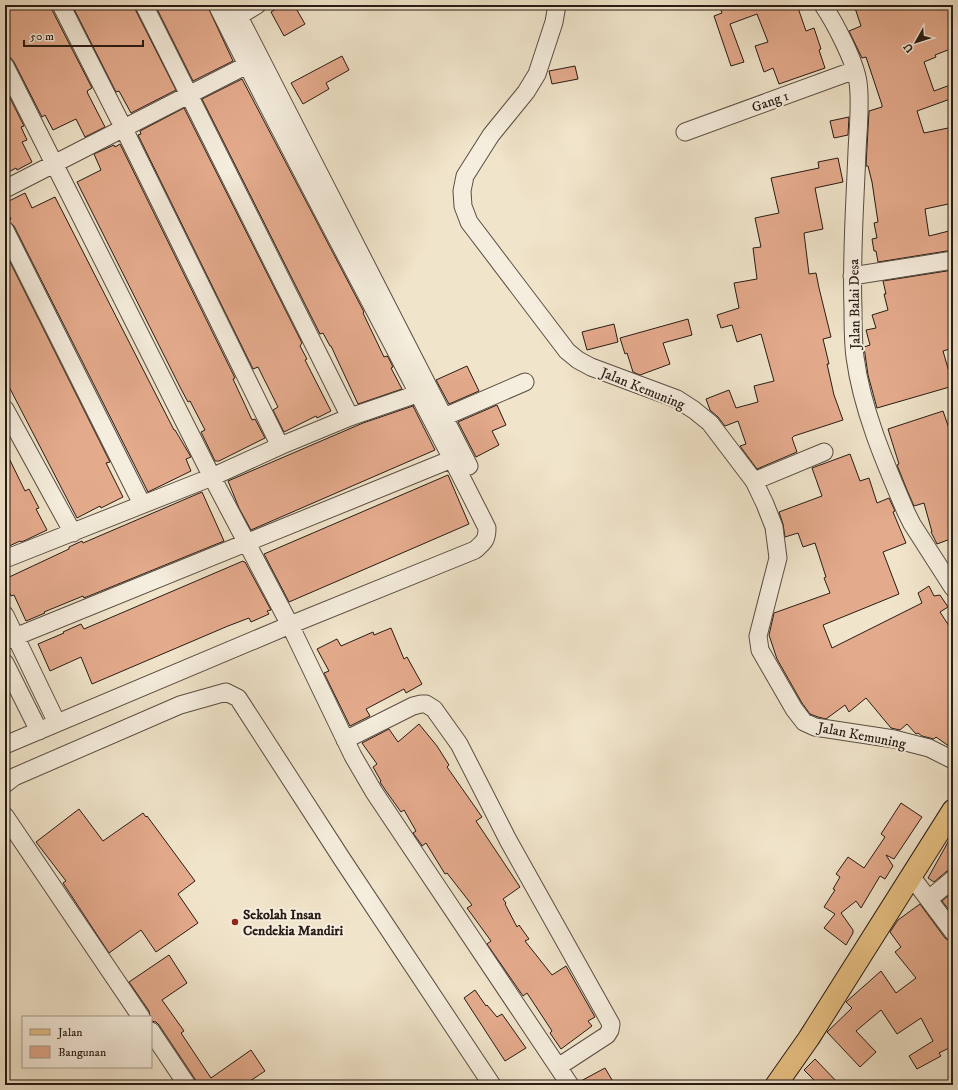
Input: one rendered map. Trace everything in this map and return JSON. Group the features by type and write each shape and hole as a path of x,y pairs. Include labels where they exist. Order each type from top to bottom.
{"main road":[{"path":"776,1085 809,1038 953,810"}],"street":[{"path":"61,5 124,129 280,446"},
{"path":"144,5 350,417"},
{"path":"218,5 247,65 487,528 487,538"},
{"path":"5,745 290,625 475,550 487,538 492,520 490,508 236,10 258,5"},
{"name":"Jalan Kemuning","path":"557,5 554,22 537,74 526,92 491,135 465,176 462,191 463,206 469,222 567,352 591,367 677,399 694,410 710,423 754,481 774,528 778,558 759,630 758,636 760,650 794,709 804,722 815,727 894,739 929,748 953,760"},
{"name":"Jalan Balai Desa","path":"823,5 831,18 855,70 858,82 859,111 852,276 855,356 865,406 906,512 912,524 953,588"},
{"path":"5,190 247,65"},
{"path":"5,66 212,477 290,625 353,756 374,792 570,1085"},
{"name":"Gang 1","path":"685,132 855,70"},
{"path":"5,230 142,504"},
{"path":"852,276 953,260"},
{"path":"444,417 525,382"},
{"path":"5,559 212,477 280,446 350,417 417,394"},
{"path":"5,409 73,533"},
{"path":"754,481 824,452"},
{"path":"10,639 452,459"},
{"path":"5,616 10,639 57,723"},
{"path":"5,663 39,731"},
{"path":"5,784 14,777 180,705 226,692 238,698 337,852 492,1085"},
{"path":"345,740 413,706 426,704 434,709 459,744 508,840 611,1024 607,1035 558,1067"},
{"path":"5,816 140,1016"},
{"path":"911,876 953,932"},
{"path":"928,899 953,879"},
{"path":"152,1032 187,1085"}],"building":[{"path":"5,5 51,5 52,10 92,88 87,91 88,94 105,127 85,137 76,119 53,130 45,115 42,117 14,62 10,57 5,56"},
{"path":"72,5 134,5 176,90 131,113 119,91 116,92"},
{"path":"155,5 207,5 233,61 193,81"},
{"path":"283,5 294,5 305,24 284,36 271,12"},
{"path":"719,5 797,5 806,31 814,28 825,68 779,84 773,68 764,72 755,46 768,42 757,14 730,24 744,62 731,66 714,16 722,13"},
{"path":"854,5 953,5 953,48 935,55 936,57 924,62 934,91 953,84 953,98 917,111 924,133 953,127 953,203 925,209 929,236 953,230 953,250 878,262 872,239 877,238 874,223 878,222 872,182 868,166 866,166 869,111 882,107 882,105 866,57 862,58 849,31 861,26"},
{"path":"342,56 349,70 326,83 329,89 303,104 291,83"},
{"path":"575,66 578,79 552,84 549,71"},
{"path":"242,79 364,312 363,313 384,357 388,357 393,367 391,368 402,389 358,404 331,346 323,333 320,334 202,99"},
{"path":"5,88 24,126 21,127 27,140 22,142 32,162 17,170 16,168 5,174"},
{"path":"184,108 302,343 300,346 307,359 305,360 331,411 317,418 316,416 284,432 273,410 278,407 258,367 253,369 138,135 141,134 140,131"},
{"path":"849,117 848,135 834,138 830,121"},
{"path":"120,144 235,378 233,379 252,420 255,419 265,438 219,461 215,461 201,432 205,430 190,401 188,402 181,389 77,182 101,170 94,154 114,145 115,147"},
{"path":"838,158 843,182 815,188 823,229 804,233 809,274 816,273 831,337 823,339 834,395 843,420 794,436 792,438 797,452 757,469 740,446 746,444 738,421 725,426 710,410 706,399 729,390 736,408 758,402 754,386 774,381 761,334 737,342 732,325 721,328 717,315 739,308 734,283 757,279 753,248 761,247 755,218 779,213 771,178 819,168 818,162"},
{"path":"25,193 32,208 55,197 174,430 191,457 186,459 191,471 148,492 14,226 8,221 11,219 5,208 5,203"},
{"path":"5,252 110,462 106,463 123,497 101,508 100,506 77,518 5,379"},
{"path":"953,270 953,348 943,351 953,386 877,408 868,375 864,347 870,345 866,330 876,328 872,315 888,310 884,294 886,294 883,281"},
{"path":"688,319 692,335 663,343 670,364 640,375 633,372 620,338"},
{"path":"614,324 618,342 587,350 582,332"},
{"path":"467,366 479,391 449,404 436,380"},
{"path":"497,405 506,425 492,431 499,445 476,457 458,422"},
{"path":"413,406 435,450 251,530 239,508 228,481 363,423"},
{"path":"943,411 953,440 953,538 937,544 931,532 924,503 914,506 907,490 897,465 899,464 888,429"},
{"path":"5,450 25,491 29,489 39,508 36,509 47,530 5,548"},
{"path":"850,454 860,481 869,478 877,503 889,498 895,511 893,512 906,543 883,552 899,594 823,625 832,648 922,603 918,593 929,586 934,596 940,595 948,607 940,612 953,632 953,749 936,737 934,739 922,736 918,733 916,734 907,724 900,730 891,728 866,698 849,712 845,705 826,719 810,714 802,703 777,659 769,635 774,613 830,593 824,578 826,577 815,543 803,547 798,533 785,537 779,512 822,496 812,468"},
{"path":"448,475 469,524 289,602 264,554"},
{"path":"202,492 224,541 84,598 83,596 26,621 14,595 11,596 5,579 69,549 69,547 82,541 83,543"},
{"path":"243,561 245,562 271,610 267,611 269,614 251,622 249,618 228,626 92,684 81,657 50,671 38,644 81,624 84,629"},
{"path":"391,628 404,659 407,657 422,684 406,693 404,689 366,709 370,716 350,726 324,673 329,671 317,649 337,639 341,646 373,632 374,635"},
{"path":"419,724 437,746 449,765 447,767 482,817 476,821 520,887 503,899 517,927 519,925 529,939 525,941 552,975 566,966 595,1017 588,1021 592,1026 561,1049 550,1033 552,1031 527,993 523,996 487,944 491,941 467,908 472,905 447,873 445,874 426,843 422,846 413,833 416,831 404,810 401,812 380,782 381,781 373,767 377,764 362,743 389,729 398,742"},
{"path":"901,803 922,817 894,859 886,855 893,866 885,879 880,876 861,908 856,901 841,913 853,930 853,933 846,945 824,928 835,914 824,907 835,890 833,889 840,877 836,874 848,857 864,868 885,837 881,834"},
{"path":"79,809 103,841 143,813 146,817 147,816 195,881 178,894 198,923 156,952 141,930 109,953 63,883 66,881 36,842"},
{"path":"953,833 953,869 947,871 934,882 928,878"},
{"path":"953,892 953,915 942,901"},
{"path":"920,904 945,938 953,942 953,1046 939,1053 941,1056 917,1069 909,1056 933,1041 921,1018 897,1034 881,1010 856,1031 876,1052 860,1067 827,1032 852,1008 846,1002 881,971 896,993 916,978 895,952 901,947 890,932 898,920"},
{"path":"169,955 187,983 162,1000 184,1031 181,1033 211,1078 251,1050 265,1071 244,1085 197,1085 195,1079 159,1025 156,1022 152,1021 152,1016 150,1016 149,1011 129,982"},
{"path":"475,990 486,1006 487,1005 497,1017 502,1014 526,1048 505,1061 464,998"},
{"path":"815,1059 840,1085 819,1085 804,1070"},
{"path":"605,1068 615,1085 580,1085 579,1082"}],"place":[{"name":"Sekolah Insan Cendekia Mandiri","path":"235,922"}]}
